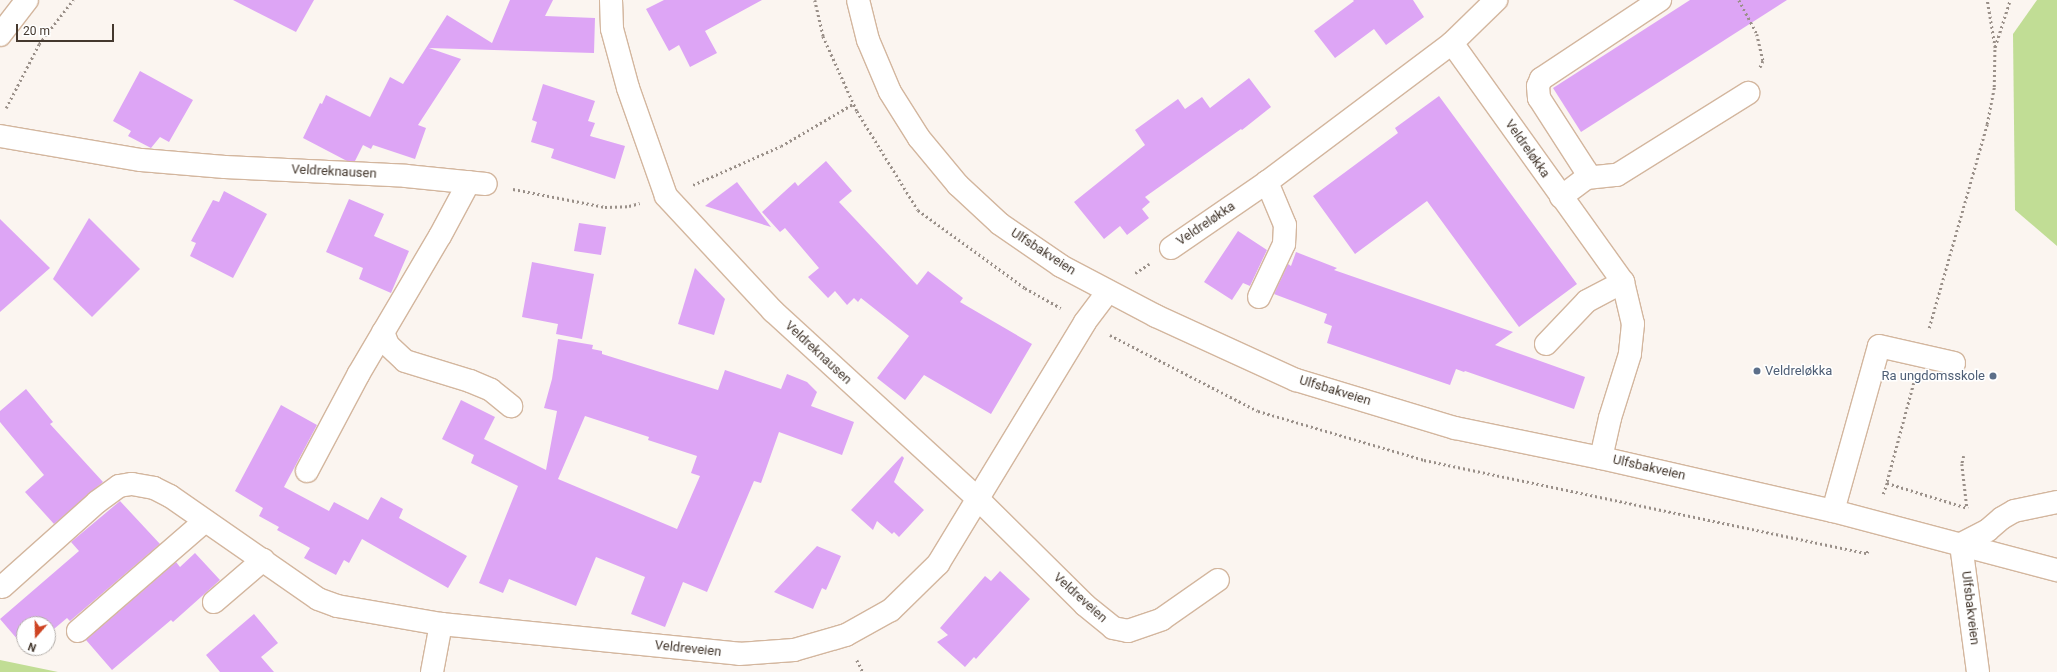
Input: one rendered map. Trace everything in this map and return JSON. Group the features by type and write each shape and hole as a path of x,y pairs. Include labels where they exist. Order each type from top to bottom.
{"street":[{"path":"0,35 27,0"},
{"name":"Veldreknausen","path":"611,0 612,29 628,88 666,196 773,311 979,500"},
{"name":"Ulfsbakveien","path":"858,0 868,40 890,92 919,138 958,185 1000,224 1061,266 1108,292 1296,380 1455,428 1601,458 1833,511 2057,570"},
{"name":"Veldreløkka","path":"1171,248 1267,182 1452,43 1496,0"},
{"path":"1586,178 1586,171 1583,163 1539,98 1538,86 1541,79 1546,74 1660,0"},
{"name":"Veldreløkka","path":"1452,43 1623,282 1633,324 1630,354 1610,418 1601,458"},
{"path":"1561,197 1586,178 1617,175 1748,93"},
{"name":"Veldreknausen","path":"0,136 141,160 225,167 406,176 478,183"},
{"path":"1259,297 1284,244 1286,224 1267,182"},
{"path":"307,471 383,332 440,236 478,183"},
{"path":"1546,344 1587,301 1623,282"},
{"name":"Veldreveien","path":"2,587 97,502 119,486 132,484 154,488 170,496 318,599 337,606 441,624 739,654 794,650 846,635 891,610 938,564 979,500 1085,322 1108,292"},
{"path":"383,332 388,345 405,361 470,381 491,390 510,406"},
{"path":"1833,511 1879,346 1954,363"},
{"name":"Veldreveien","path":"979,500 1085,605 1113,628 1128,631 1162,619 1218,580"},
{"path":"1962,544 1988,530 2002,518 2029,507 2057,502"},
{"path":"78,631 205,521"},
{"name":"Ulfsbakveien","path":"1962,544 1978,672"},
{"path":"214,602 263,560"},
{"path":"432,672 441,624"}],"path":[{"path":"4,114 39,44 73,0"},
{"path":"1739,0 1757,34 1763,61 1748,93"},
{"path":"1987,0 1995,48 1994,87 1987,124 1921,355 1887,483 2002,518"},
{"path":"1995,48 2010,0"},
{"path":"478,183 605,207 629,206 666,196 720,174 781,146 853,104"},
{"path":"1108,292 1171,248"},
{"path":"1964,456 1962,464 1967,507"}],"green space":[{"path":"2037,0 2057,0 2057,246 2015,210 2013,34"},
{"path":"0,660 58,672 0,672"}],"building":[{"path":"233,0 314,0 296,32"},
{"path":"510,0 553,0 545,16 595,18 594,53 429,48 461,59 418,125 426,128 415,159 373,145 371,149 363,145 355,161 347,161 303,138 320,103 322,104 326,95 370,117 390,77 403,84 447,15 492,43"},
{"path":"664,0 762,0 705,31 717,53 690,67 679,45 669,51 646,9"},
{"path":"1353,0 1413,0 1424,17 1386,45 1374,29 1335,58 1314,31 1354,1"},
{"path":"1690,0 1787,0 1581,132 1553,88"},
{"path":"140,71 193,100 169,142 160,137 151,148 128,136 131,131 113,121"},
{"path":"1249,78 1271,107 1242,130 1241,129 1145,197 1150,202 1142,209 1149,218 1127,235 1120,226 1104,239 1074,202 1145,145 1135,130 1178,99 1185,109 1202,97 1210,108"},
{"path":"543,84 595,101 588,121 595,123 590,136 625,146 615,179 551,158 554,149 531,142 537,122 532,120"},
{"path":"1439,96 1577,284 1519,327 1427,201 1355,254 1313,196 1398,133 1395,128"},
{"path":"826,161 852,191 839,202 917,285 928,271 963,298 960,302 1032,344 991,414 924,375 905,400 877,378 909,336 861,298 858,302 854,298 847,305 835,291 828,298 808,277 819,268 785,228 780,232 762,212 795,182 798,186"},
{"path":"737,182 771,227 705,206"},
{"path":"224,191 267,214 233,278 190,256 196,243 191,241 213,200 219,202"},
{"path":"349,199 384,214 374,236 409,251 391,293 359,279 363,268 326,252"},
{"path":"89,218 140,269 92,317 53,279"},
{"path":"0,219 50,268 0,312"},
{"path":"579,223 606,227 601,255 574,251"},
{"path":"1238,231 1267,250 1250,286 1243,283 1232,300 1204,282"},
{"path":"1296,252 1337,268 1334,270 1513,332 1495,345 1585,377 1574,409 1456,369 1450,385 1327,343 1332,326 1324,323 1327,314 1274,294 1288,264 1291,266"},
{"path":"532,262 594,274 582,339 556,334 558,324 522,317"},
{"path":"695,268 725,299 714,335 678,324"},
{"path":"558,339 593,345 592,349 602,351 602,354 718,390 725,370 781,389 787,374 807,382 817,392 811,406 854,422 842,455 779,432 761,483 754,481 707,592 683,582 665,627 631,614 645,577 596,557 576,606 509,579 503,593 479,583 518,486 471,463 474,455 442,439 461,400 495,417 484,439 546,470 557,411 544,408 552,379","holes":["585,416 649,437 648,440 697,456 691,473 700,476 677,529 558,479"]},
{"path":"26,389 53,422 50,424 103,482 54,524 25,492 44,475 0,422 0,411"},
{"path":"281,405 317,425 284,487 329,511 334,502 368,520 381,497 403,509 399,518 467,556 448,588 362,539 349,563 344,560 336,575 304,558 310,548 277,530 279,527 259,516 263,508 235,491"},
{"path":"902,456 904,458 894,482 924,510 899,537 894,532 892,534 877,521 873,530 851,510"},
{"path":"120,501 160,544 70,621 67,618 56,627 56,616 16,616 16,638 0,619 79,551 71,542"},
{"path":"817,546 841,556 826,590 822,588 813,609 774,592"},
{"path":"195,553 220,580 173,622 171,620 112,670 86,640 176,562 180,567"},
{"path":"1000,571 1030,599 976,659 974,657 965,667 937,642 948,635 940,628 985,576 991,581"},
{"path":"254,614 278,643 261,657 274,672 220,672 206,655"}],"place":[{"name":"Veldreløkka","path":"1757,371"},
{"name":"Ra ungdomsskole","path":"1993,376"}]}
